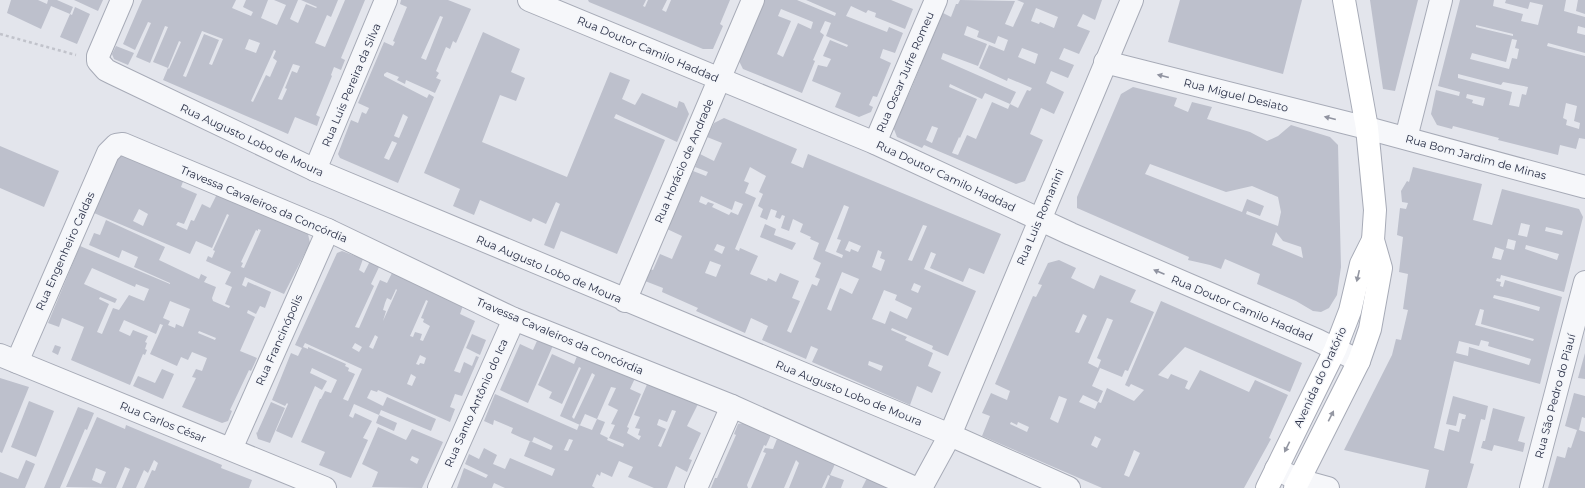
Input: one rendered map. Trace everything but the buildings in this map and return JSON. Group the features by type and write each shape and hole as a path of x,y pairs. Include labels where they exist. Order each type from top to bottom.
{"main road":[{"name":"Avenida do Oratório","path":"1297,484 1359,362 1370,329 1381,268 1373,240 1375,210 1368,128 1344,0"},
{"name":"Avenida do Oratório","path":"1272,479 1335,350 1350,310 1361,264 1373,240"}],"street":[{"path":"98,61 98,56 122,0"},
{"name":"Rua Luis Pereira da Silva","path":"315,170 386,0"},
{"name":"Rua Doutor Camilo Haddad","path":"529,0 564,6 720,79 875,143 1039,219 1359,362"},
{"name":"Rua Horácio de Andrade","path":"625,301 753,0"},
{"name":"Rua Oscar Jufre Romeu","path":"875,143 936,0"},
{"name":"Rua Luis Romanini","path":"921,488 950,435 1039,219 1132,0"},
{"path":"1406,138 1441,0"},
{"name":"Rua Augusto Lobo de Moura","path":"98,61 106,70 315,170 625,301 950,435 1069,488"},
{"name":"Rua Miguel Desiato","path":"1105,62 1368,128"},
{"name":"Rua Bom Jardim de Minas","path":"1368,128 1476,159 1585,187"},
{"name":"Travessa Cavaleiros da Concórdia","path":"119,144 328,230 514,319 732,406 914,488"},
{"name":"Rua Engenheiro Caldas","path":"8,359 108,153 119,144"},
{"name":"Rua Francinópolis","path":"231,449 328,230"},
{"name":"Rua São Pedro do Piauí","path":"1531,488 1585,282"},
{"name":"Rua Santo Antônio do Ica","path":"439,488 514,319"},
{"name":"Rua Carlos César","path":"8,359 325,488"},
{"path":"696,488 732,406"},
{"path":"1272,479 1328,488"}],"path":[{"path":"0,34 98,61"}]}
